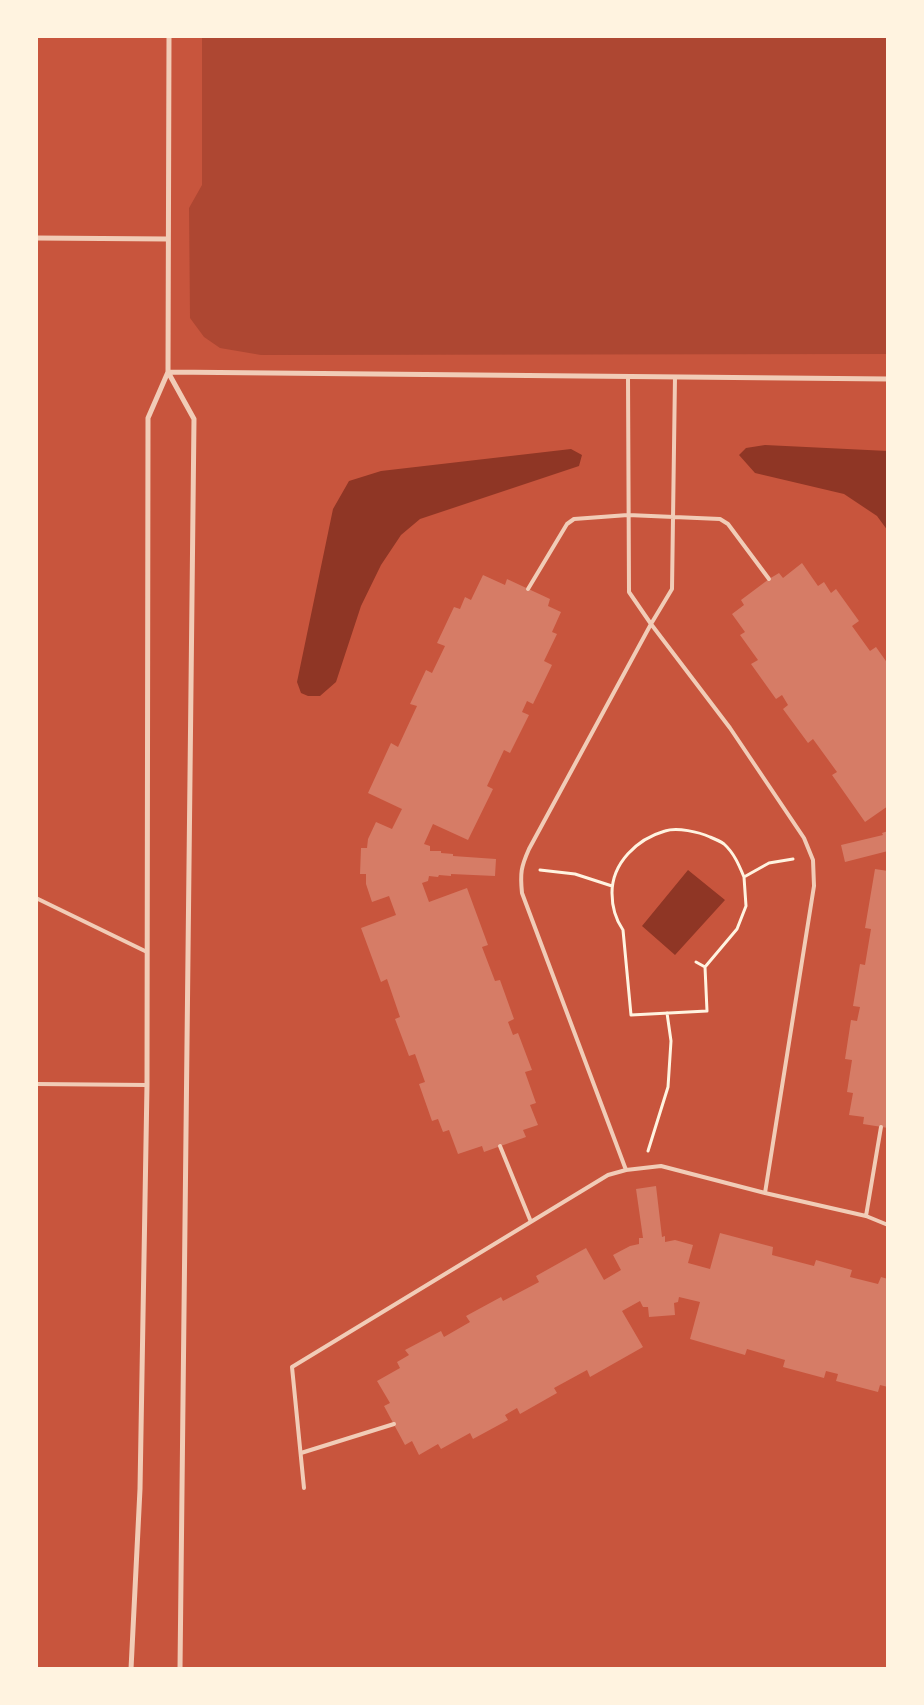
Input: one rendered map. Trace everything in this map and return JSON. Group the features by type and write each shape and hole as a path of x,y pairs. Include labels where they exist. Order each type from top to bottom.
{"street":[{"path":"131,1669 140,1489 147,1085 148,418 168,372 169,36"},
{"path":"36,238 167,239"},
{"path":"168,372 888,379"},
{"path":"168,372 194,419 180,1669"}],"lane":[{"path":"628,377 629,592 650,624 730,728 804,838 811,856 814,886 766,1193"},
{"path":"626,1170 522,893 520,875 529,849 650,624 672,588 676,377"},
{"path":"528,589 567,524 574,519 628,516 720,519 728,524 769,579"},
{"path":"36,898 147,952"},
{"path":"36,1084 147,1085"},
{"path":"866,1216 882,1127"},
{"path":"500,1146 531,1222"},
{"path":"304,1488 292,1367 608,1175 626,1170 661,1166 866,1216 888,1225"},
{"path":"300,1453 394,1424"}],"path":[{"path":"667,830 699,832 724,844 738,860 744,877 746,906 737,929 705,967 707,1011 631,1015 623,930 612,904 612,886 621,861 639,842 667,830"},
{"path":"744,877 769,863 811,856"},
{"path":"522,868 575,874 612,886"},
{"path":"696,962 705,967"},
{"path":"642,1168 668,1087 671,1041 667,1013"}],"shaded area":[{"path":"202,36 888,36 888,354 261,355 220,348 204,337 190,318 189,208 202,185"},
{"path":"765,445 888,451 888,531 877,516 844,494 755,473 739,455 746,448"},
{"path":"571,449 582,455 579,466 420,519 401,535 381,565 361,606 336,682 320,696 308,696 301,693 297,682 333,509 349,481 381,471"},
{"path":"688,870 725,900 675,955 642,926"}],"building":[{"path":"802,563 818,586 824,582 831,593 836,589 859,621 852,626 870,651 876,647 888,664 888,806 865,822 832,775 837,772 813,739 808,743 783,709 788,705 782,695 776,699 751,664 758,660 740,635 745,632 732,614 744,605 741,600 769,579 779,573 783,578"},
{"path":"483,575 505,585 507,579 550,599 548,606 561,612 552,632 557,634 544,661 552,665 533,704 527,701 522,712 529,715 510,753 504,750 487,786 493,789 468,840 433,824 424,844 430,846 430,851 441,851 441,853 453,854 453,856 496,859 495,876 439,875 438,877 429,876 428,881 422,883 429,902 467,888 488,945 482,947 495,981 500,980 514,1019 508,1022 513,1035 518,1033 532,1070 525,1072 536,1103 530,1105 538,1125 523,1130 526,1137 484,1152 482,1146 458,1154 449,1130 443,1132 438,1119 432,1121 419,1084 425,1082 415,1054 409,1056 395,1019 400,1017 387,979 381,982 361,928 396,915 389,896 372,902 366,884 366,874 360,874 361,848 367,848 368,839 376,822 392,829 402,809 368,793 391,743 398,747 417,706 410,704 426,670 432,673 445,646 437,643 454,607 460,609 465,597 471,600"},
{"path":"888,831 888,851 845,862 841,845 883,835 882,833"},
{"path":"875,869 888,871 888,1128 863,1124 864,1117 849,1115 853,1093 847,1092 852,1060 845,1059 851,1020 857,1021 860,1007 853,1006 860,964 865,965 871,929 865,928"},
{"path":"656,1186 662,1237 665,1236 665,1242 675,1240 693,1245 688,1263 710,1269 720,1233 773,1247 772,1255 814,1266 816,1260 852,1270 850,1277 878,1284 881,1277 888,1279 888,1387 880,1385 878,1392 836,1381 838,1374 826,1371 824,1378 783,1367 785,1360 747,1349 745,1355 690,1339 700,1302 679,1297 678,1302 674,1303 675,1315 649,1317 648,1307 643,1307 640,1301 622,1311 643,1347 590,1377 587,1370 554,1388 557,1393 520,1414 517,1408 505,1415 508,1420 473,1439 470,1433 441,1449 438,1444 419,1455 412,1441 405,1445 384,1406 390,1403 377,1381 400,1368 397,1362 409,1355 405,1350 441,1331 444,1337 470,1322 466,1316 501,1297 503,1301 539,1282 536,1276 586,1248 604,1280 621,1270 613,1255 630,1246 639,1244 639,1238 643,1238 636,1189"}]}
